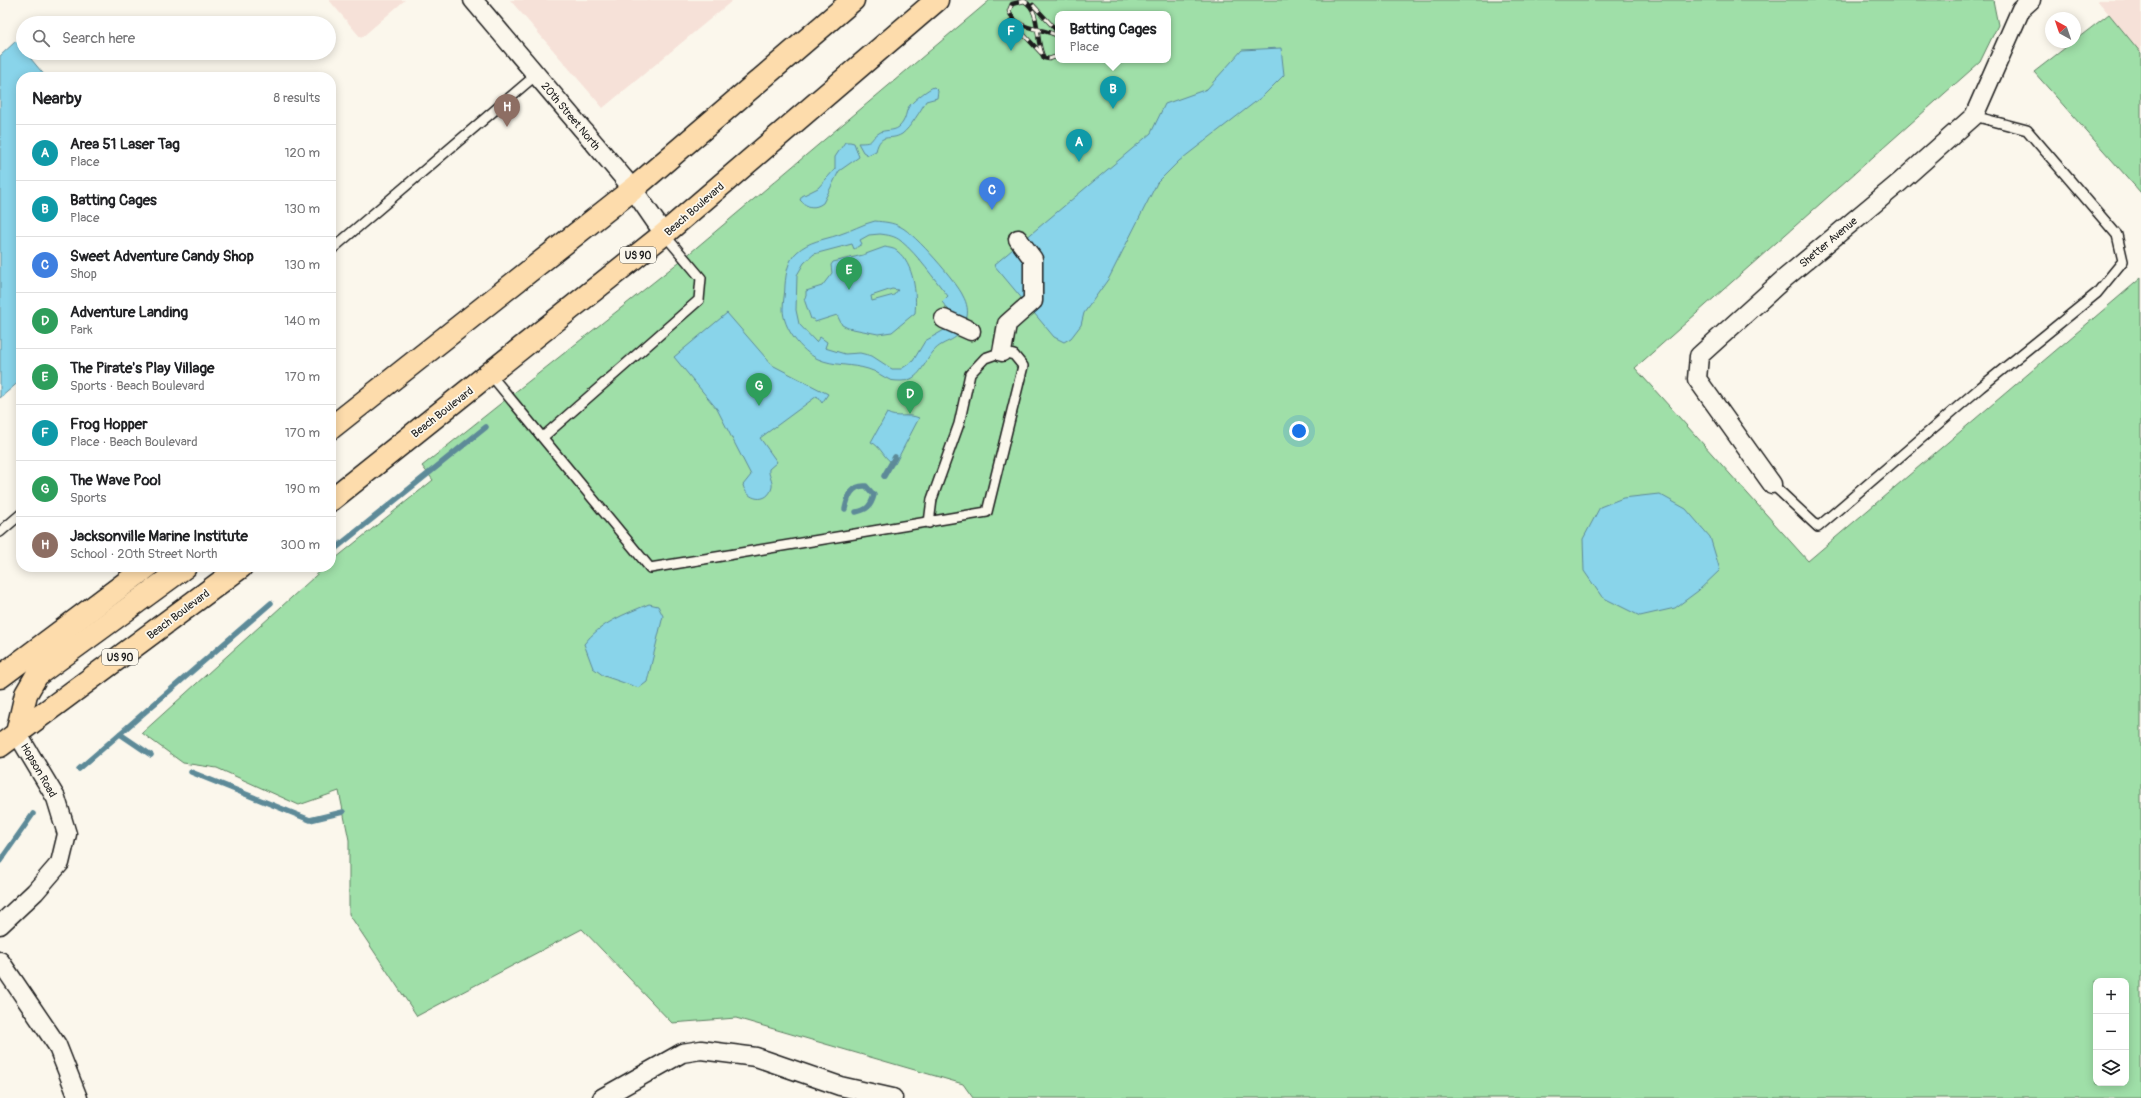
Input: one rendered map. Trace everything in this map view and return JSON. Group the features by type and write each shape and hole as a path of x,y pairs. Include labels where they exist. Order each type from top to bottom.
{"highway":[{"path":"336,424 633,189 853,0"},
{"name":"Beach Boulevard","path":"336,496 664,234 937,0"},
{"path":"0,677 140,572"},
{"path":"17,733 26,694 37,676 177,572"},
{"name":"Beach Boulevard","path":"0,746 234,572"}],"street":[{"name":"20th Street North","path":"473,0 633,189 664,234"},
{"name":"Shetter Avenue","path":"1772,484 1697,378 1699,356 1785,278 1900,182 1974,116 2021,9 2031,0"},
{"path":"1002,352 1007,324 1033,301 1033,259 1018,239"},
{"path":"944,319 971,331"},
{"name":"Hopson Road","path":"0,924 35,892 60,863 67,834 56,798 17,733"},
{"path":"0,961 57,1045 78,1098"},
{"path":"602,1098 682,1053 702,1050 720,1051 756,1057 840,1086 893,1098"}],"lane":[{"path":"336,246 536,75"},
{"path":"1772,484 1818,527 1981,387 2097,292 2123,261 2117,235 2027,130 1974,116"},
{"path":"542,437 699,300 701,278 664,234"},
{"path":"490,374 650,568 929,522 987,512 1023,366 1014,354 1002,352 985,358 970,374 959,424 932,499 929,522"},
{"path":"0,532 16,518"}],"shaded area":[{"path":"329,0 405,0 361,38"},
{"path":"510,0 733,0 603,108"},
{"path":"2097,0 2141,0 2141,53 2109,14"}],"green space":[{"path":"990,0 1993,0 1998,25 1980,62 1635,368 1808,561 2141,278 2141,1098 973,1098 963,1084 736,1018 672,1023 582,929 417,1016 349,914 349,840 339,791 299,805 217,768 183,763 142,733 320,572 336,572 336,558 433,480 422,466 684,258"},
{"path":"2109,14 2141,53 2141,193 2034,72 2065,48 2081,48 2081,36"}],"water":[{"path":"16,41 16,60 32,60 42,72 16,72 16,384 0,398 0,56"},
{"path":"1281,48 1284,75 1263,96 1179,161 1157,183 1109,278 1084,313 1081,325 1071,338 1064,342 1054,337 994,265 1151,133 1165,104 1207,89 1242,50"},
{"path":"934,87 938,91 937,98 926,101 915,119 902,134 883,139 880,141 876,151 868,155 863,152 858,143 870,142 881,132 897,129 904,120 909,106 916,99"},
{"path":"845,142 854,143 859,157 839,171 823,203 814,207 805,205 800,200 802,196 818,188 835,169 835,157"},
{"path":"875,221 891,223 898,225 907,231 925,248 953,280 966,305 967,317 960,333 937,348 917,375 908,380 894,381 868,369 830,363 818,359 799,345 786,324 784,316 783,306 786,276 791,259 794,255 806,245 843,233","holes":["880,234 899,239 920,260 948,296 942,302 952,314 946,329 925,341 913,361 901,369 892,369 872,356 860,353 845,354 825,348 827,342 820,337 816,342 799,324 796,310 797,275 804,263 814,254 852,244 854,249 862,244 860,240 869,235"]},
{"path":"885,247 896,250 903,257 911,271 915,288 915,313 892,332 878,334 848,328 842,325 837,315 815,322 814,319 811,319 804,299 806,296 806,291 822,286 832,273 831,265 833,262 863,255","holes":["892,289 898,290 894,295 872,301 871,296"]},
{"path":"727,313 772,365 828,394 822,403 817,396 760,438 777,462 769,469 772,485 770,493 762,498 752,497 745,490 743,485 751,475 717,409 674,357"},
{"path":"887,413 895,416 911,416 919,418 895,464 888,460 878,447 871,442"},
{"path":"1659,494 1686,509 1710,537 1720,570 1698,591 1675,608 1640,616 1602,597 1584,571 1583,539 1600,507 1623,498"},
{"path":"649,604 658,606 663,616 647,682 639,688 604,676 593,668 584,644 590,637 605,625"}],"waterway":[{"path":"336,548 486,427"},
{"path":"884,476 895,457"},
{"path":"845,509 851,492 857,487 866,486 874,495 873,499 868,507 856,512"},
{"path":"79,769 271,603"},
{"path":"120,734 151,755"},
{"path":"191,772 310,820 343,812"},
{"path":"0,861 33,814"}],"railway":[{"path":"1024,1 1030,6 1036,19 1037,29 1030,28 1017,22 1009,11 1012,4 1024,1"},
{"path":"1033,5 1055,29"},
{"path":"1011,21 1041,53"},
{"path":"1037,29 1055,34"},
{"path":"1037,29 1039,43 1044,58 1049,59 1055,57"}],"place":[{"name":"Frog Hopper","path":"1011,51"},
{"name":"Batting Cages","path":"1113,109"},
{"name":"Jacksonville Marine Institute","path":"507,127"},
{"name":"Area 51 Laser Tag","path":"1079,162"},
{"name":"Sweet Adventure Candy Shop","path":"992,210"},
{"name":"The Pirate's Play Village","path":"849,290"},
{"name":"The Wave Pool","path":"759,406"},
{"name":"Adventure Landing","path":"910,414"}]}
